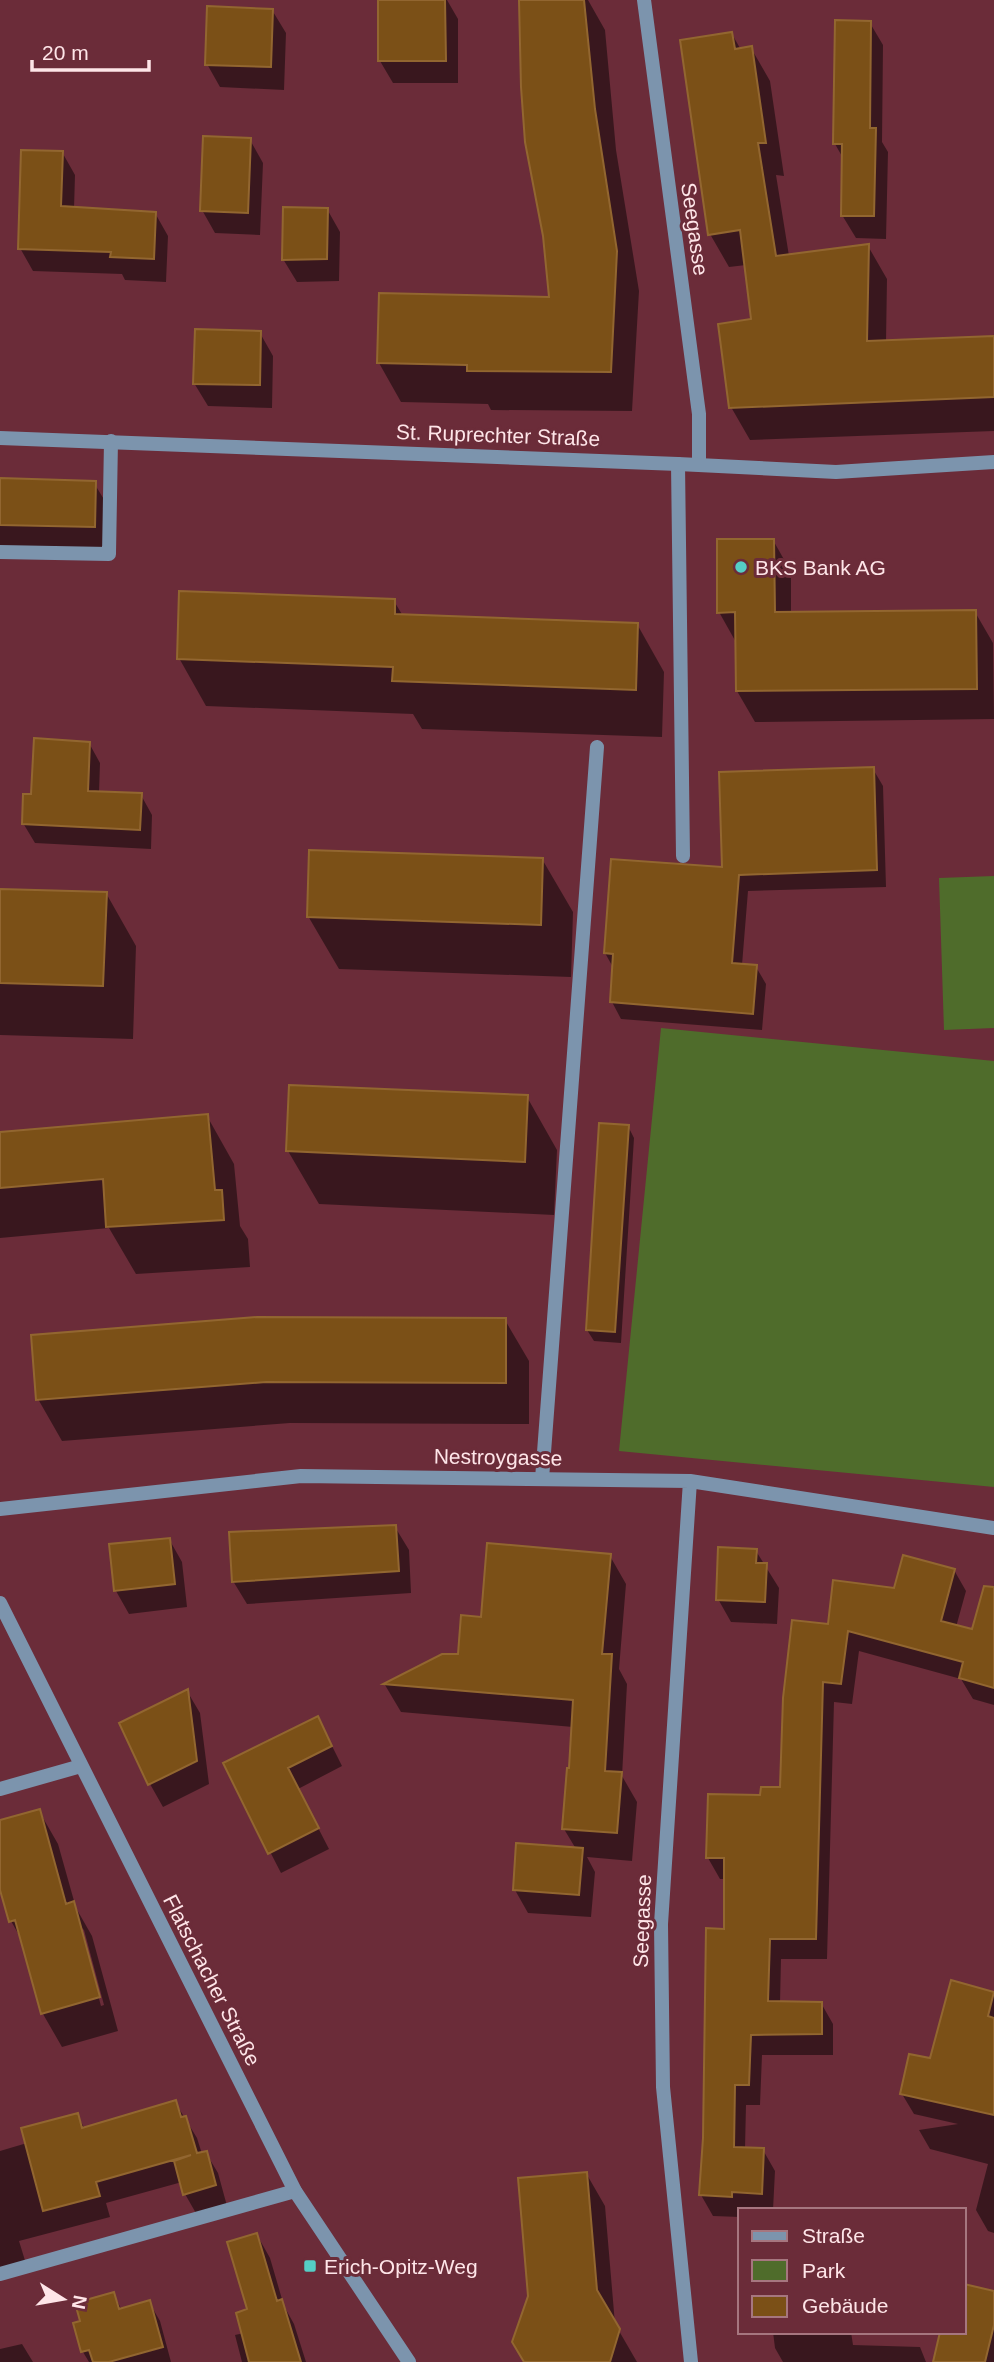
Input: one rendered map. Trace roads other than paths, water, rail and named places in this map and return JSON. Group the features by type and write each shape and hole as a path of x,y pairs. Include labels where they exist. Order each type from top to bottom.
{"street":[{"name":"Seegasse","path":"644,0 699,414 699,464"},
{"name":"St. Ruprechter Straße","path":"0,438 699,464 836,472 994,462"},
{"path":"0,552 109,554 111,441"},
{"path":"678,464 683,856"},
{"path":"542,1479 597,747"},
{"name":"Nestroygasse","path":"0,1509 301,1476 690,1481 994,1528"},
{"name":"Seegasse","path":"690,1481 661,1924 663,2087 691,2362"},
{"name":"Flatschacher Straße","path":"0,1604 295,2191 409,2362"},
{"path":"0,1789 81,1766"},
{"path":"0,2274 295,2191"}],"place":[{"name":"BKS Bank AG","path":"741,567"},
{"name":"Erich-Opitz-Weg","path":"310,2266"}]}
